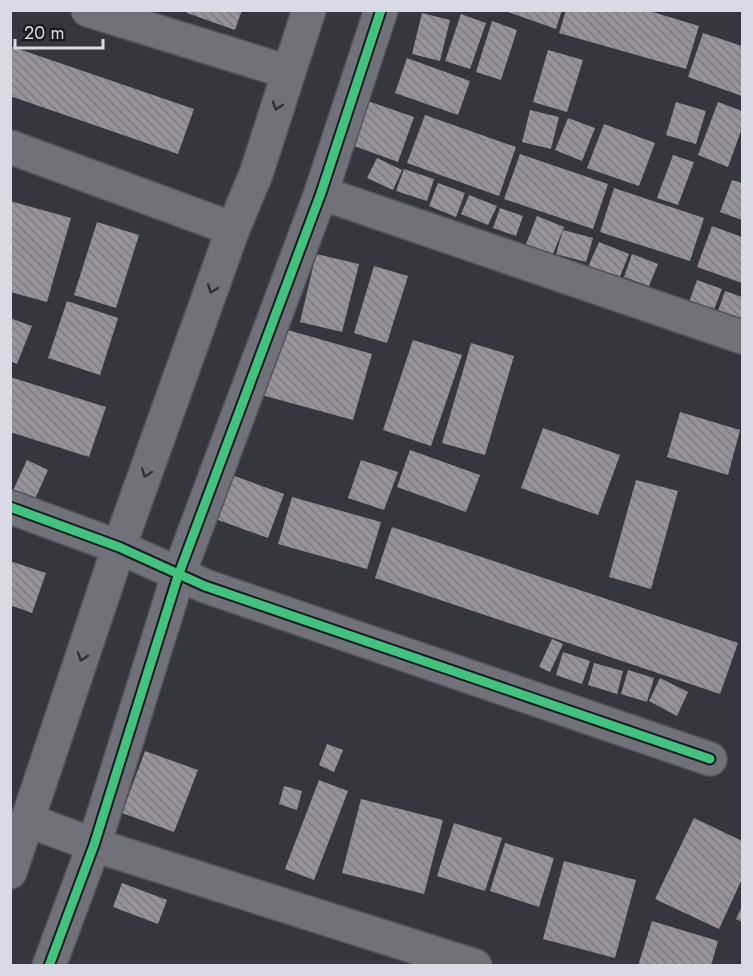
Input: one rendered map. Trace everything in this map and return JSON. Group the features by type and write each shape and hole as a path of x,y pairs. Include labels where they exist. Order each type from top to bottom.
{"street":[{"path":"88,10 288,72"},
{"path":"10,872 119,547 233,229 256,174 309,10"},
{"path":"50,966 94,845 178,576 321,193 381,10"},
{"path":"10,147 233,229"},
{"path":"321,193 742,337"},
{"path":"10,507 119,547 178,576 710,759"},
{"path":"27,820 94,845 475,966"}],"building":[{"path":"187,10 242,10 235,30 187,13"},
{"path":"502,10 562,10 556,29"},
{"path":"566,10 646,10 699,26 686,69 559,33"},
{"path":"422,13 450,20 440,61 412,54"},
{"path":"461,14 486,23 470,69 445,61"},
{"path":"492,21 517,30 501,80 476,72"},
{"path":"703,33 742,46 742,96 688,77"},
{"path":"10,46 194,109 178,154 10,96"},
{"path":"548,50 583,60 567,112 533,102"},
{"path":"407,58 470,81 458,115 395,93"},
{"path":"362,99 414,117 398,162 346,143"},
{"path":"676,102 706,111 696,144 666,135"},
{"path":"718,102 742,111 742,128 728,167 698,155"},
{"path":"530,110 559,117 551,149 522,142"},
{"path":"425,115 516,147 499,196 407,163"},
{"path":"568,118 595,128 582,161 555,150"},
{"path":"604,124 655,143 639,186 587,168"},
{"path":"520,154 608,184 593,229 504,199"},
{"path":"673,155 694,162 678,205 657,198"},
{"path":"377,158 402,170 393,190 367,178"},
{"path":"404,169 434,179 427,201 396,191"},
{"path":"732,180 742,183 742,220 720,212"},
{"path":"438,183 465,193 456,217 429,206"},
{"path":"614,188 704,218 690,261 600,232"},
{"path":"469,195 497,206 488,225 461,214"},
{"path":"10,201 71,218 47,302 10,292"},
{"path":"500,208 523,216 516,236 493,228"},
{"path":"537,216 564,227 553,254 526,244"},
{"path":"97,222 139,235 116,308 74,295"},
{"path":"712,226 742,237 742,283 697,267"},
{"path":"563,230 593,238 586,262 556,254"},
{"path":"599,242 629,254 619,279 588,267"},
{"path":"316,254 359,264 342,332 300,322"},
{"path":"632,254 658,264 649,286 624,277"},
{"path":"374,266 408,276 387,343 354,333"},
{"path":"697,280 722,289 713,312 689,302"},
{"path":"725,291 742,297 742,319 718,311"},
{"path":"67,301 118,318 100,375 48,358"},
{"path":"10,318 32,326 17,364 10,361"},
{"path":"277,327 372,354 353,420 258,394"},
{"path":"413,340 462,355 431,446 383,430"},
{"path":"471,343 514,356 485,455 442,443"},
{"path":"10,377 106,407 89,457 10,432"},
{"path":"680,412 740,430 728,475 667,457"},
{"path":"543,428 620,455 598,515 521,488"},
{"path":"410,450 480,475 466,512 397,487"},
{"path":"27,460 48,470 31,508 10,497"},
{"path":"361,460 398,472 384,510 348,498"},
{"path":"226,473 284,494 268,538 210,517"},
{"path":"636,480 678,491 651,589 609,577"},
{"path":"292,497 381,522 367,569 278,544"},
{"path":"392,527 738,643 720,694 375,578"},
{"path":"10,561 46,573 32,613 10,605"},
{"path":"552,639 563,644 550,672 539,667"},
{"path":"563,652 590,661 582,684 556,675"},
{"path":"594,663 623,671 617,694 588,685"},
{"path":"628,670 654,678 647,702 621,694"},
{"path":"660,678 688,692 677,716 649,701"},
{"path":"327,744 343,750 334,772 319,765"},
{"path":"145,751 198,770 174,832 122,813"},
{"path":"319,780 348,791 314,880 285,869"},
{"path":"284,786 302,791 297,810 279,804"},
{"path":"361,799 443,820 424,894 342,873"},
{"path":"694,818 742,841 742,879 719,929 655,899"},
{"path":"454,823 502,838 485,891 437,876"},
{"path":"505,843 554,858 539,907 490,891"},
{"path":"564,861 636,880 615,958 543,939"},
{"path":"122,883 167,900 158,924 113,907"},
{"path":"742,906 742,922 736,919"},
{"path":"652,921 718,941 711,966 638,966"}],"cycle path":[{"path":"49,966 94,845 178,576 321,193 381,10"},
{"path":"10,507 119,547 205,586 710,759"}]}
